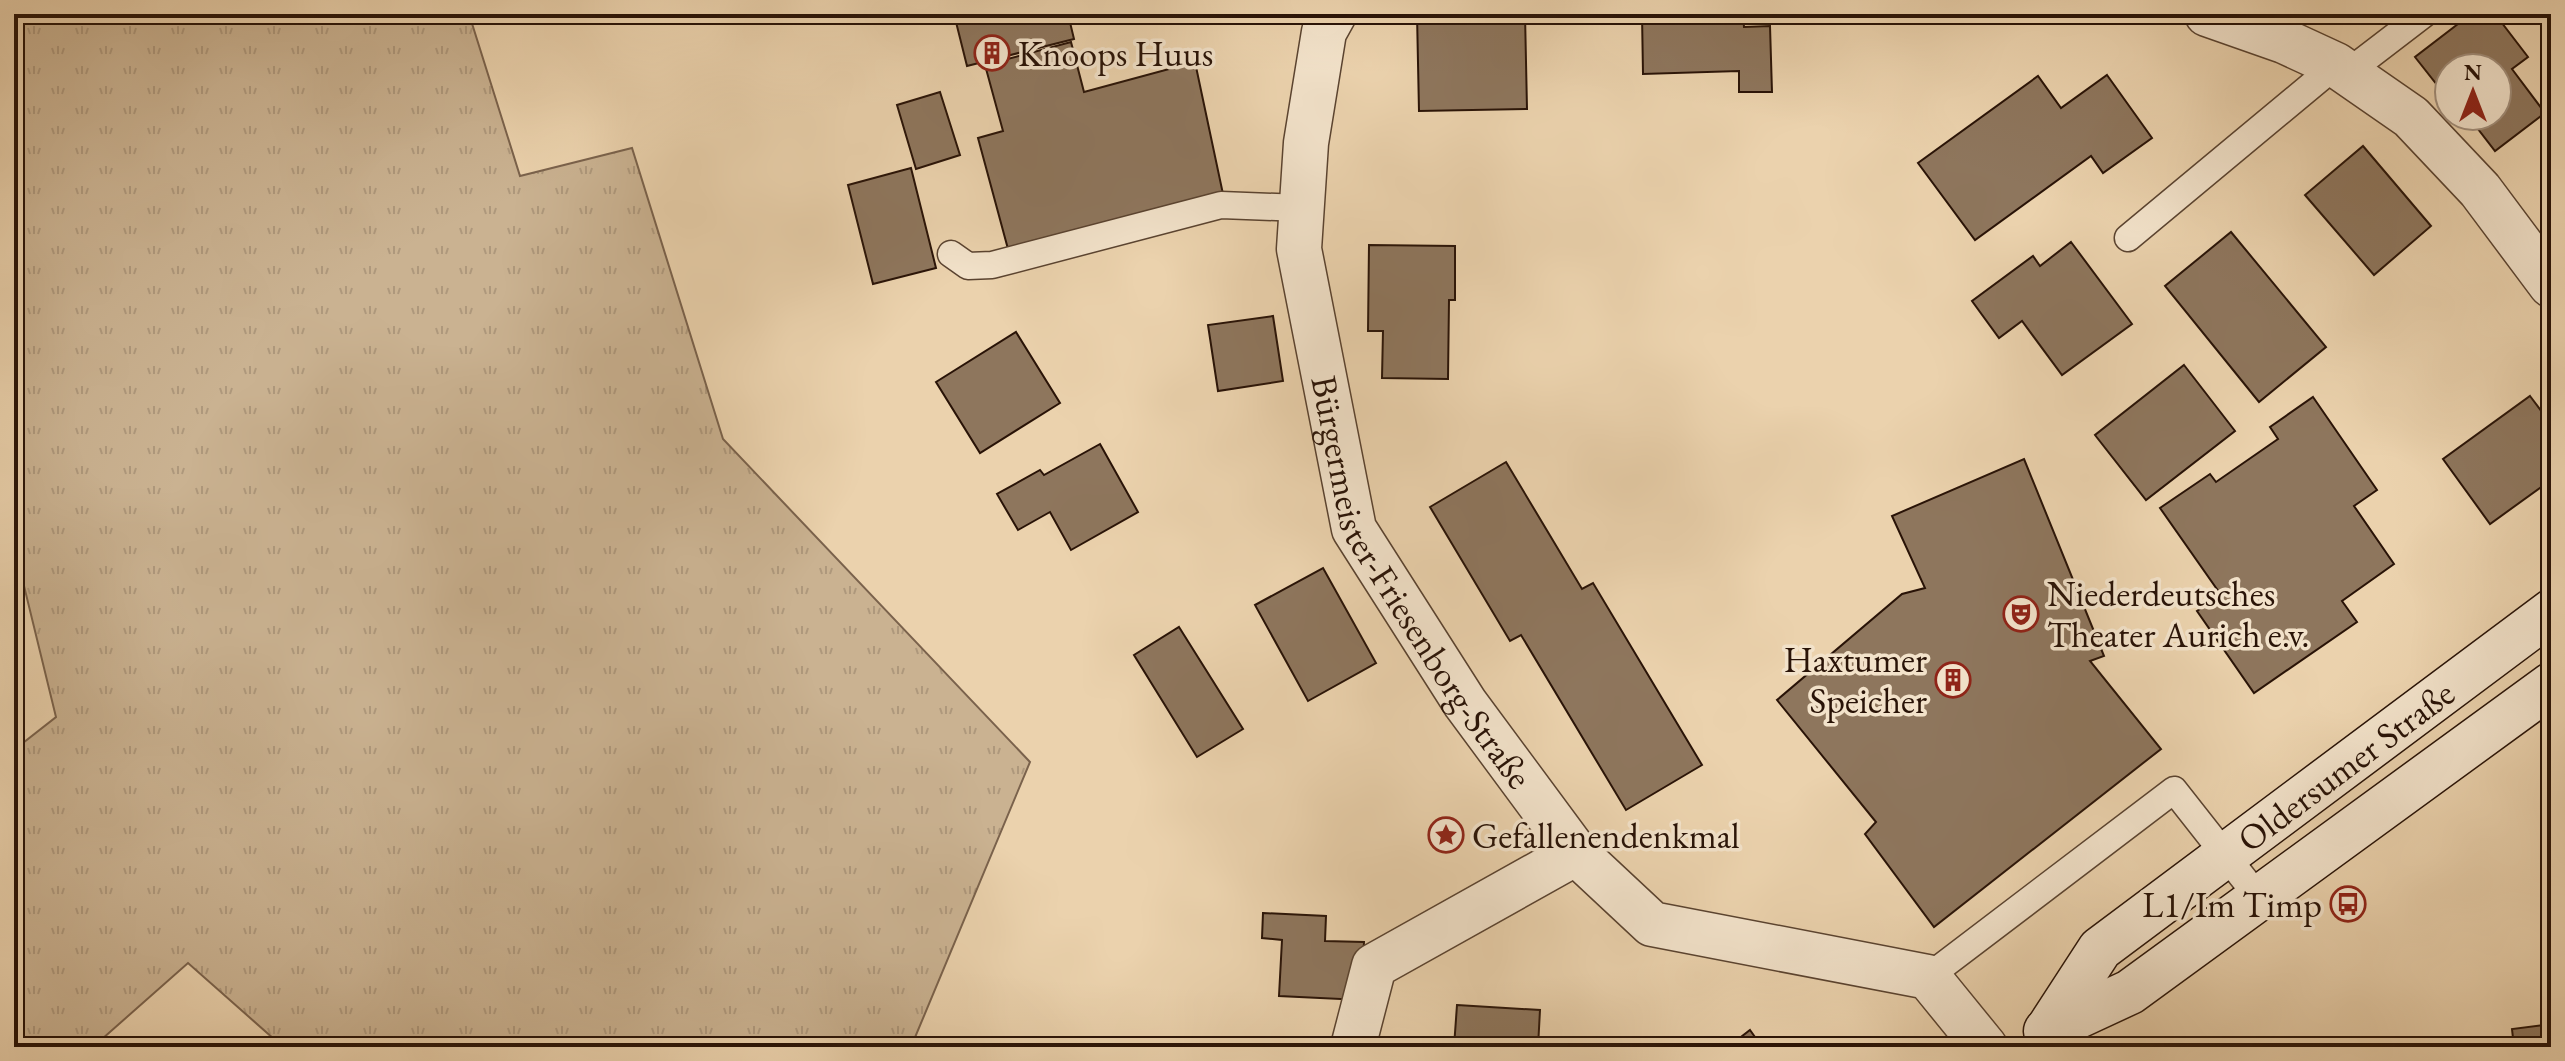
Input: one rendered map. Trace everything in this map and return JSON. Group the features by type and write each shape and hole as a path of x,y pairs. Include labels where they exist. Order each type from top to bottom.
{"street":[{"name":"Bürgermeister-Friesenborg-Straße","path":"1334,14 1324,32 1306,143 1299,249 1354,529 1465,703 1576,853 1652,924 1928,977"},
{"path":"2207,14 2284,41 2341,69 2411,117 2480,190 2551,285"},
{"name":"Oldersumer Straße","path":"2037,1038 2100,949 2551,612"},
{"name":"Oldersumer Straße","path":"2037,1038 2130,992 2551,685"},
{"path":"1353,1047 1374,966 1576,853"},
{"path":"1928,977 1985,1047"}],"lane":[{"path":"2128,238 2341,69 2424,14"},
{"path":"951,254 968,266 992,265 1221,205 1302,208"},
{"path":"1928,977 2174,790 2259,898"}],"green space":[{"path":"14,14 469,14 520,176 632,148 723,439 1030,762 911,1047 283,1047 188,963 93,1047 14,1047 14,750 56,717 14,545"}],"building":[{"name":"Knoops Huus","path":"954,14 1068,14 1074,39 967,66"},
{"path":"1417,14 1525,14 1527,109 1419,111"},
{"path":"1642,14 1743,14 1744,27 1770,26 1772,92 1739,92 1739,71 1643,74"},
{"path":"2471,14 2495,14 2528,57 2513,68 2513,52 2433,52 2433,80 2415,57"},
{"path":"1071,42 1084,92 1195,62 1223,194 1008,249 978,138 1003,131 985,65"},
{"path":"2513,70 2545,113 2495,151 2480,132 2513,132"},
{"path":"2107,75 2152,138 2103,173 2091,156 1975,240 1918,163 2038,76 2061,108"},
{"path":"940,92 960,155 916,169 897,105"},
{"path":"2363,146 2431,226 2374,275 2305,195"},
{"path":"911,168 936,268 873,284 848,185"},
{"path":"2231,232 2326,347 2259,402 2165,286"},
{"path":"2071,242 2132,324 2062,375 2022,321 1999,338 1972,301 2033,256 2040,266"},
{"path":"1369,245 1455,246 1455,300 1449,300 1448,379 1382,378 1383,331 1368,331"},
{"path":"1273,316 1283,381 1218,391 1208,325"},
{"path":"1016,332 1060,403 980,453 936,382"},
{"path":"2184,365 2235,431 2146,500 2095,435"},
{"path":"2530,396 2551,424 2551,480 2490,524 2443,459"},
{"path":"2313,397 2377,490 2354,506 2394,564 2342,601 2357,622 2254,693 2197,611 2221,595 2160,508 2210,474 2216,482 2278,439 2270,427"},
{"path":"1100,444 1138,512 1071,550 1050,512 1018,530 997,494 1040,470 1044,475"},
{"name":"Haxtumer Speicher","path":"2024,459 2104,656 2090,661 2161,749 1934,927 1865,834 1876,822 1777,700 1902,594 1925,588 1892,516"},
{"path":"1506,462 1582,589 1593,583 1702,765 1626,810 1521,635 1510,641 1430,507"},
{"path":"1323,568 1376,663 1308,701 1255,605"},
{"path":"1179,627 1243,729 1197,757 1134,655"},
{"path":"1263,913 1326,916 1325,941 1364,942 1361,1000 1279,996 1282,940 1262,938"},
{"path":"1457,1005 1540,1010 1538,1047 1454,1047"},
{"path":"2551,1024 2551,1047 2514,1047 2512,1029"},
{"path":"1750,1030 1762,1047 1728,1047"}],"place":[{"name":"Knoops Huus","path":"992,53"},
{"name":"Niederdeutsches Theater Aurich e.v.","path":"2021,614"},
{"name":"Haxtumer Speicher","path":"1953,680"},
{"name":"Gefallenendenkmal","path":"1446,835"},
{"name":"L1/Im Timp","path":"2348,904"}]}
